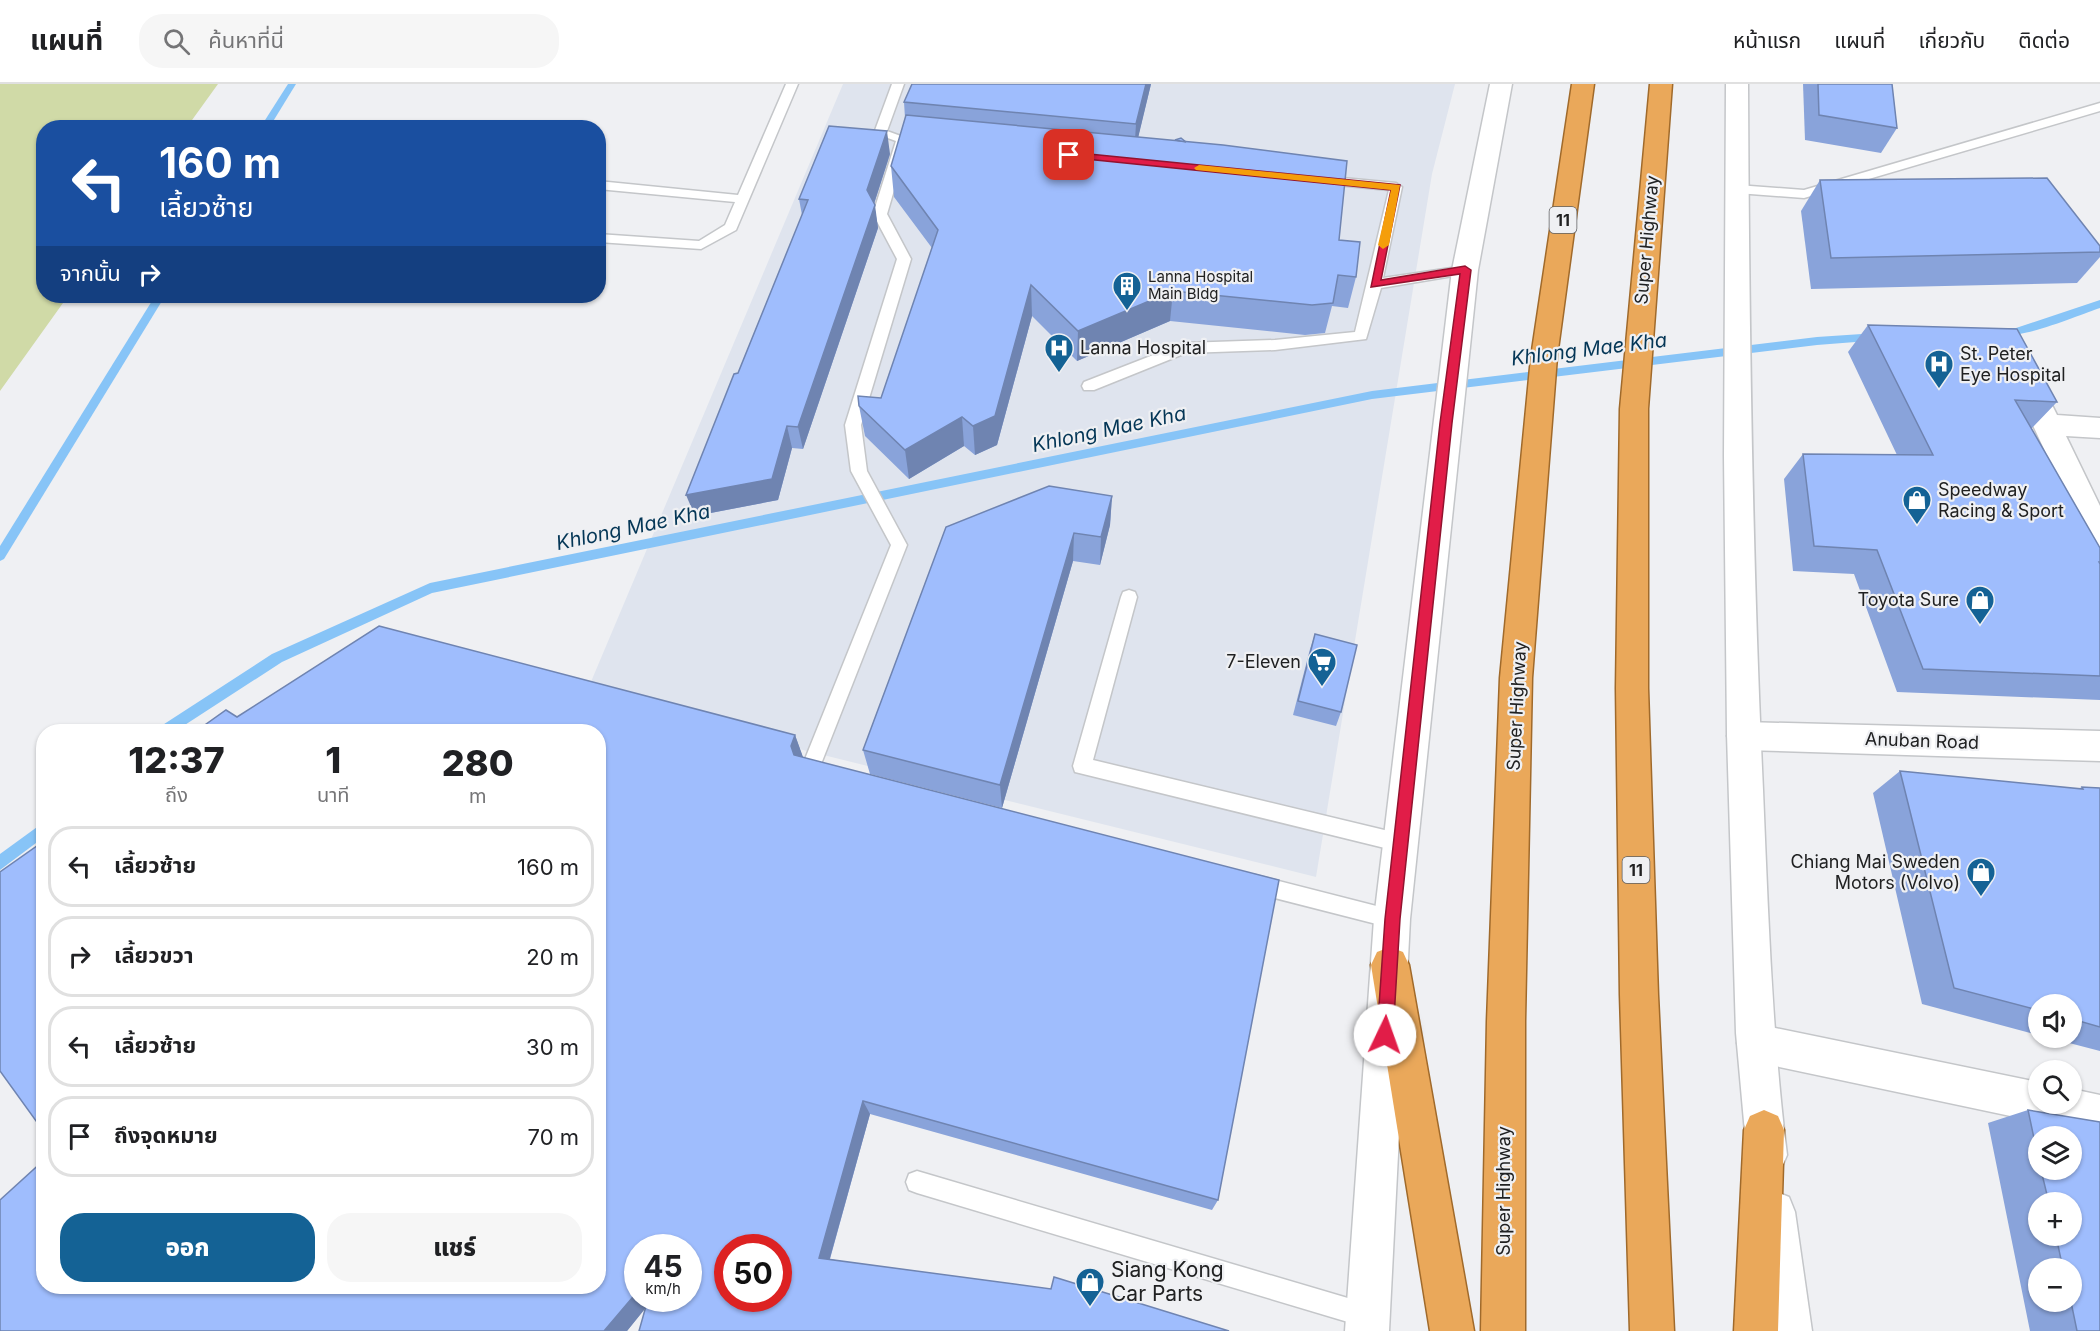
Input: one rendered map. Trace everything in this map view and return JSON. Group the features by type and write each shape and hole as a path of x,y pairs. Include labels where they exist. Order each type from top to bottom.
{"highway":[{"name":"Super Highway","path":"1503,1331 1506,1022 1516,678 1544,357 1583,84"},
{"name":"Super Highway","path":"1652,1331 1639,994 1633,700 1634,409 1661,84"},
{"path":"1390,965 1452,1331"},
{"path":"1756,1331 1764,1130"}],"main road":[{"path":"1368,1323 1392,919 1465,270 1501,84"},
{"path":"1737,84 1736,327 1739,381 1744,736 1756,1043 1764,1130 1790,1331"},
{"path":"2015,358 2100,537"},
{"path":"2047,425 2100,428"},
{"name":"Anuban Road","path":"1744,736 2100,746"},
{"path":"1756,1043 2028,1100"},
{"path":"2082,1111 2100,1115"}],"lane":[{"path":"606,238 701,244 731,227 792,84"},
{"path":"844,778 810,769 899,545 859,471 853,425 904,259 880,214 909,139 880,133 898,84"},
{"path":"1737,189 1804,194 1982,144 2100,107"},
{"path":"1089,386 1184,348 1275,345 1361,336 1396,187 1307,178"},
{"path":"606,186 743,200"},
{"path":"1375,284 1465,270"},
{"path":"1129,597 1082,766 1401,843"},
{"path":"1232,878 1392,919"},
{"path":"917,1182 1368,1323"}],"shaded area":[{"name":"Lanna Hospital","path":"843,84 1455,84 1432,174 1316,877 585,696"}],"green space":[{"path":"0,84 218,84 192,120 36,120 36,303 63,303 0,391"}],"building":[{"path":"912,84 1146,84 1136,124 904,102"},
{"path":"1818,84 1892,84 1897,128 1819,115"},
{"name":"Lanna Hospital Main Bldg","path":"906,115 1223,145 1347,161 1339,240 1360,242 1356,277 1338,275 1333,303 1312,305 1173,291 1078,331 1031,285 995,416 973,426 962,417 905,450 859,406 858,396 881,398 938,230 891,166"},
{"path":"829,126 887,131 867,190 875,205 798,427 787,426 772,479 686,495 734,374 738,373 808,200 799,199"},
{"path":"2047,178 2100,246 2100,252 1831,258 1820,180"},
{"path":"1868,325 2017,329 2057,402 2015,400 2100,548 2100,676 1923,669 1877,550 1814,546 1803,454 1933,455"},
{"path":"1049,486 1112,496 1101,537 1074,533 1000,785 863,750 946,527"},
{"path":"379,626 795,735 791,746 794,755 1279,880 1218,1200 863,1101 819,1258 1051,1289 1054,1277 1229,1331 639,1331 644,1312 702,1312 702,1234 624,1234 624,1307 604,1331 0,1331 0,1200 36,1167 36,1294 606,1294 606,724 206,724 226,710 237,717"},
{"name":"7-Eleven","path":"1315,634 1357,645 1341,712 1298,701"},
{"name":"Chiang Mai Sweden Motors (Volvo)","path":"1900,771 2083,789 2082,787 2100,788 2100,1027 2082,1022 2082,994 2028,994 2028,1007 1954,988"},
{"path":"36,847 36,1121 0,1071 0,872"},
{"path":"2029,1114 2052,1114 2100,1122 2100,1331 2077,1331 2073,1312 2082,1312 2082,1258 2061,1258 2058,1246 2082,1246 2082,1192 2046,1192 2043,1180 2082,1180 2082,1126 2031,1126"}],"waterway":[{"path":"269,120 292,84"},
{"path":"0,556 156,303"},
{"name":"Khlong Mae Kha","path":"2001,332 2017,332 2100,304"},
{"name":"Khlong Mae Kha","path":"175,724 277,658 430,588 1372,395 1817,341 1877,337"},
{"name":"Khlong Mae Kha","path":"0,863 36,834"}],"slow traffic":[{"path":"1199,168 1396,187 1383,245"}],"place":[{"name":"Lanna Hospital Main Bldg","path":"1127,312"},
{"name":"Lanna Hospital","path":"1059,374"},
{"name":"St. Peter Eye Hospital","path":"1939,390"},
{"name":"Speedway Racing & Sport","path":"1917,526"},
{"name":"Toyota Sure","path":"1980,626"},
{"name":"7-Eleven","path":"1322,688"},
{"name":"Chiang Mai Sweden Motors (Volvo)","path":"1981,898"},
{"name":"Siang Kong Car Parts","path":"1090,1308"}],"route":[{"path":"1069,155 1396,187 1375,284 1465,270 1392,919 1385,1035"}]}
